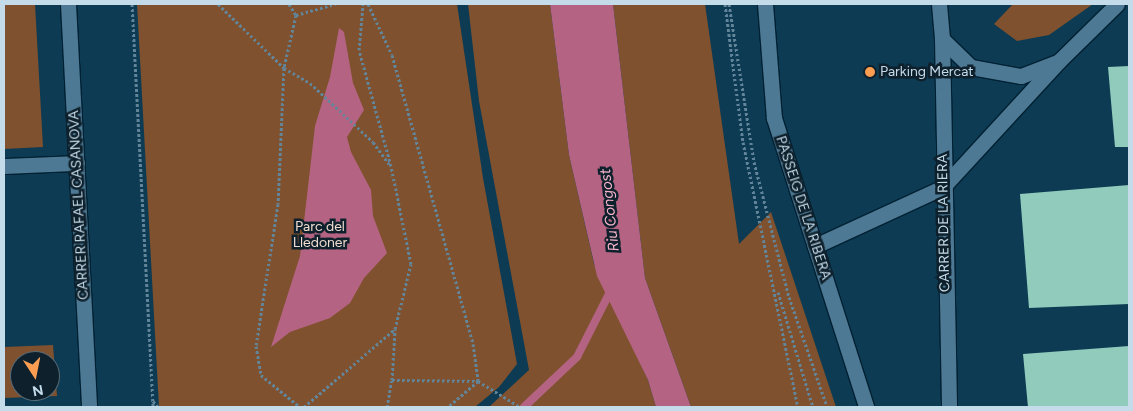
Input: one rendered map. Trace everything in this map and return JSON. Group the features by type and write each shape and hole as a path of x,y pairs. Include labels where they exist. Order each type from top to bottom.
{"street":[{"name":"CARRER RAFAEL CASANOVA","path":"68,4 89,407"},
{"name":"PASSEIG DE LA RIBERA","path":"765,4 774,118 866,407"},
{"name":"CARRER DE LA RIERA","path":"939,4 942,39 948,407"},
{"path":"815,246 943,187 1059,62 1115,6 1129,9"},
{"path":"942,39 971,67 1021,76 1059,62"},
{"path":"4,166 77,163"}],"path":[{"path":"132,4 153,407"},
{"path":"218,4 284,68 310,83 373,142 391,166"},
{"path":"289,4 296,15 284,68 278,204 256,346 261,375 302,407 395,329"},
{"path":"296,15 335,4"},
{"path":"363,4 359,50 391,166 411,264 395,329 392,380 387,407"},
{"path":"368,4 392,56 473,344 478,381"},
{"path":"725,4 743,142 770,263 798,407"},
{"path":"729,4 754,162 789,297 827,407"},
{"path":"770,263 813,407"},
{"path":"392,380 478,381 520,407"},
{"path":"448,407 478,381"},
{"path":"152,401 158,407"}],"green space":[{"path":"4,4 35,4 43,147 4,149"},
{"name":"Parc del Lledoner","path":"137,4 457,4 483,178 517,364 499,387 475,407 159,407"},
{"path":"468,4 550,4 569,155 594,264 648,380 656,407 489,407 529,370 479,101"},
{"path":"613,4 705,4 739,244 771,212 836,407 691,407 645,278"},
{"path":"1013,4 1093,4 1049,35 1017,41 994,24"},
{"path":"53,345 53,351 10,351 10,398 4,398 4,347"}],"water":[{"name":"Riu Congost","path":"550,4 613,4 645,278 691,407 656,407 648,380 597,276 569,155"},
{"path":"339,28 344,32 353,83 364,110 347,137 351,152 371,190 373,216 387,253 364,278 350,303 330,318 290,332 271,347 300,256 315,126 330,77"}],"building":[{"path":"1129,66 1129,147 1115,147 1108,67"},
{"path":"1129,185 1129,304 1029,308 1020,194"},
{"path":"1129,346 1129,407 1028,407 1023,354"}],"waterway":[{"path":"524,407 577,357 612,288"}],"place":[{"name":"Parking Mercat","path":"870,72"}]}
